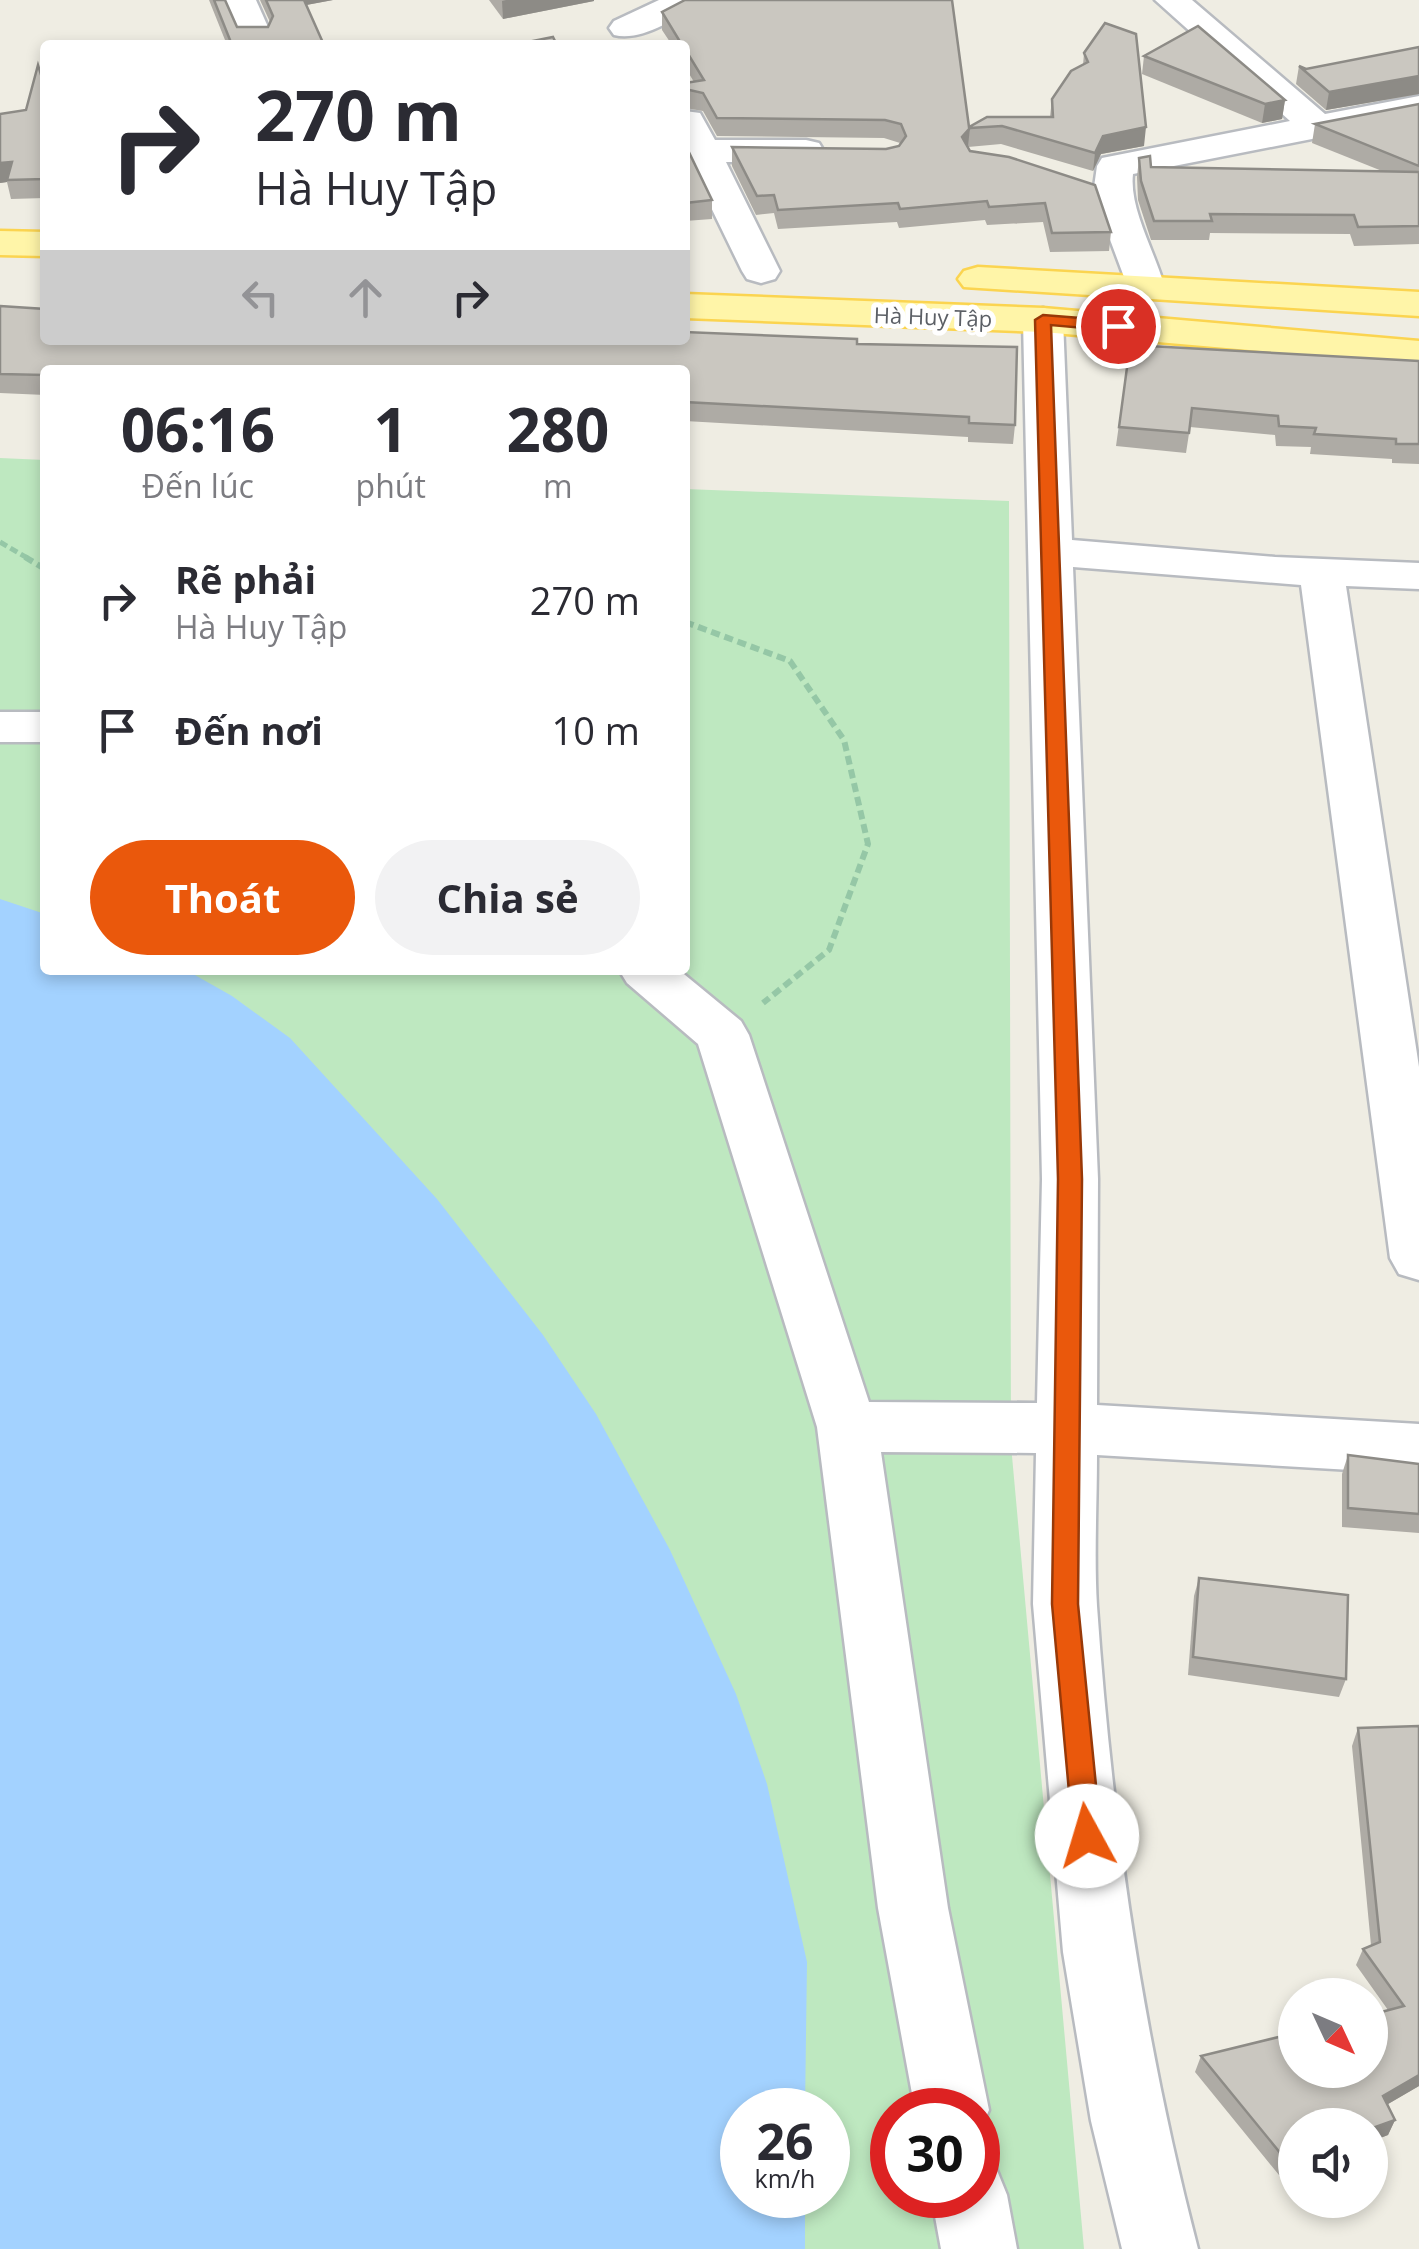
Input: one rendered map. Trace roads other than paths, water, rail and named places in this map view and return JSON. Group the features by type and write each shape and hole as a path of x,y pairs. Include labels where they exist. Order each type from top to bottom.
{"main road":[{"path":"0,243 40,244"},
{"name":"Hà Huy Tập","path":"948,278 1419,304"},
{"name":"Hà Huy Tập","path":"690,306 1043,320 1419,352"}],"street":[{"path":"239,0 255,36"},
{"path":"625,24 686,0"},
{"path":"1172,0 1316,126"},
{"path":"1144,286 1134,247 1095,188 1115,166 1419,108"},
{"path":"690,127 761,271"},
{"path":"704,151 848,152"},
{"path":"1043,320 1070,1179 1065,1604 1098,1952 1128,2122 1160,2249"},
{"path":"1051,552 1419,576"},
{"path":"1322,572 1419,1258"},
{"path":"0,727 40,727"},
{"path":"652,975 722,1035 848,1427 913,1908 948,2088"},
{"path":"848,1427 1066,1428 1419,1449"},
{"path":"973,2218 979,2249"}],"water":[{"path":"0,899 40,912 40,975 195,975 232,996 290,1038 437,1199 543,1335 596,1414 670,1550 736,1694 767,1784 807,1962 805,2088 720,2088 720,2218 805,2218 805,2249 0,2249"}]}
